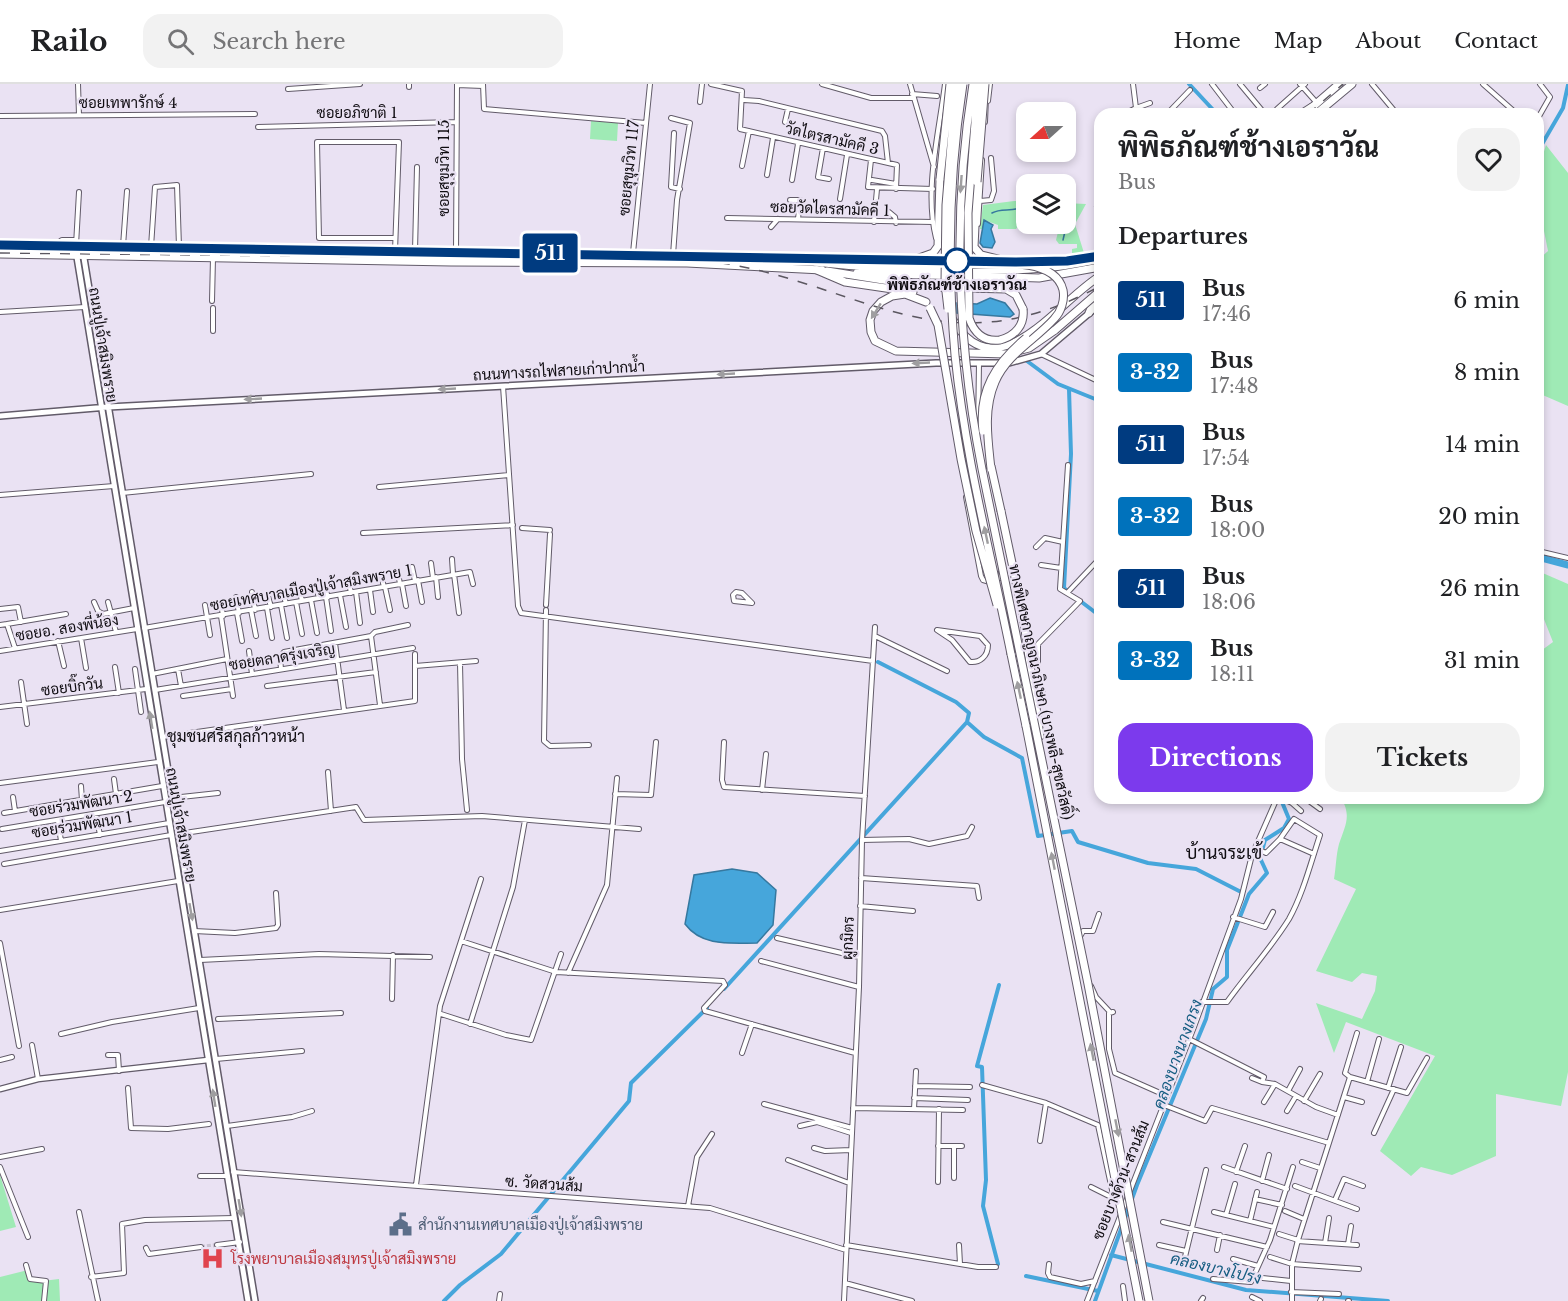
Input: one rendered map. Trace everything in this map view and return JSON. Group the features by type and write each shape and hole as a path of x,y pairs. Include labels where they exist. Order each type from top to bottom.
{"highway":[{"path":"911,260 930,255 938,246 940,179 951,84"},
{"path":"956,84 946,196 945,283 948,309 961,332 980,344 1000,348 1026,338"},
{"name":"ทางพิเศษกาญจนาภิเษก (บางพลี-สุขสวัสดิ์)","path":"963,84 955,141 951,213 955,355 968,446 1121,1197 1139,1301"},
{"name":"ทางพิเศษกาญจนาภิเษก (บางพลี-สุขสวัสดิ์)","path":"973,84 959,213 964,356 982,470 1149,1301"},
{"path":"982,84 973,242 981,255 1015,262"},
{"path":"827,271 927,287 1006,289 1016,295 1023,309 1024,317 1017,331 1000,340 982,336 974,330 969,318 968,213 982,84"},
{"path":"1315,107 1339,84"},
{"path":"1315,107 1334,99 1352,84"},
{"path":"1328,93 1334,99"},
{"path":"953,126 947,243 958,247 973,242"},
{"path":"0,245 77,244 395,252 673,255 827,271 894,275 1039,278 1094,268"},
{"path":"347,250 348,260"},
{"path":"0,254 348,260 792,259 1015,262 1067,261 1094,258"},
{"path":"792,259 893,268 1020,271 1064,267 1094,259"},
{"path":"847,260 959,265 1034,265 1053,274 1063,290 1063,303 1057,317 1014,354 995,381 987,420 992,469"},
{"path":"817,270 845,282 909,291 928,305 938,325 976,531 1011,654"},
{"path":"1042,762 1023,615 983,428 984,397 995,371 1026,338 1054,312 1094,281"},
{"path":"928,305 905,294 881,302 873,311 870,320 871,332 876,341 896,351 1005,354 1029,348 1055,330 1094,296"},
{"path":"1089,314 1094,301"},
{"path":"1089,314 1094,309"}],"main road":[{"name":"ถนนปู่เจ้าสมิงพราย","path":"77,244 105,407 114,486 140,628 146,689 162,786 187,889 213,1019 216,1059 255,1301"},
{"name":"ถนนปู่เจ้าสมิงพราย","path":"80,254 85,307 122,493 134,608 151,674 172,798 178,881 208,1060 214,1124 226,1174 248,1301"},
{"name":"ถนนทางรถไฟสายเก่าปากน้ำ","path":"0,416 105,407 503,386 943,363 1009,363 1041,354 1089,314"},
{"path":"180,890 187,889"},
{"path":"192,961 200,960"},
{"path":"208,1060 216,1059"}],"street":[{"path":"78,84 80,115"},
{"path":"288,89 360,84"},
{"name":"ซอยสุขุมวิท 117","path":"633,254 650,84"},
{"path":"700,102 702,84"},
{"path":"711,84 741,90 744,100 882,131 885,136 888,163"},
{"path":"822,84 871,98 937,96"},
{"path":"910,84 934,169"},
{"path":"938,246 933,222 933,189 945,84"},
{"path":"982,84 988,102"},
{"path":"973,242 980,201 984,132 990,84"},
{"path":"1133,84 1136,108 1150,103"},
{"path":"1212,84 1230,108"},
{"path":"1240,84 1260,108"},
{"path":"1260,88 1264,84"},
{"path":"1372,84 1392,108"},
{"path":"1483,84 1510,108"},
{"path":"1540,84 1550,97 1544,108"},
{"path":"457,85 483,85 484,109 646,123"},
{"name":"ซอยสุขุมวิท 115","path":"456,253 457,85"},
{"path":"1278,108 1303,85 1315,107"},
{"path":"1173,108 1190,90"},
{"name":"วัดไตรสามัคคี 3","path":"744,100 738,128 898,166 896,187"},
{"path":"785,122 788,109"},
{"name":"ซอยเทพารักษ์ 4","path":"0,116 133,117 255,114"},
{"path":"671,118 690,123 673,255"},
{"name":"ซอยอภิชาติ 1","path":"258,127 456,122"},
{"path":"940,124 984,132"},
{"path":"742,166 749,131"},
{"path":"674,134 671,187 680,189"},
{"path":"767,175 773,138"},
{"path":"395,238 321,239 318,237 317,144 320,141 399,142 395,252"},
{"path":"792,180 798,144"},
{"path":"823,148 818,177 829,179"},
{"path":"840,199 847,155"},
{"path":"980,201 992,201 994,191 991,158"},
{"path":"871,160 868,187 933,189"},
{"path":"415,252 417,167"},
{"path":"872,180 896,187"},
{"path":"151,247 155,187 179,185 179,247"},
{"path":"874,222 877,189"},
{"path":"123,246 127,190"},
{"path":"77,244 79,192"},
{"path":"790,200 800,201 798,219"},
{"path":"889,212 895,217 896,223"},
{"name":"ซอยวัดไตรสามัคคี 1","path":"727,218 933,222"},
{"path":"771,226 778,219"},
{"path":"347,250 348,239"},
{"path":"212,301 213,257"},
{"path":"0,312 85,307"},
{"path":"213,308 213,331"},
{"path":"1041,354 1060,366 1094,380"},
{"path":"943,363 976,555 981,576 990,582 1001,575 978,423 979,363"},
{"path":"503,386 518,606 524,615 873,661"},
{"path":"1068,465 1060,589 1062,593 1068,592 1094,564"},
{"path":"122,493 311,474"},
{"path":"378,488 509,475"},
{"path":"0,495 114,486"},
{"path":"363,533 513,525"},
{"path":"522,528 550,532 545,617 544,741 550,746 589,745"},
{"path":"1036,547 1045,538 1063,542"},
{"path":"1544,552 1568,558"},
{"path":"452,559 459,613"},
{"path":"431,563 438,597"},
{"path":"1041,564 1061,568"},
{"path":"412,567 422,602"},
{"path":"453,574 471,572 473,584"},
{"path":"398,573 406,606"},
{"name":"ซอยเทศบาลเมืองปู่เจ้าสมิงพราย 1","path":"140,628 207,619 453,574"},
{"path":"382,579 390,610"},
{"path":"323,583 331,631"},
{"path":"349,583 360,623"},
{"path":"316,586 319,598"},
{"path":"370,590 373,612"},
{"path":"252,592 256,636"},
{"path":"283,592 287,638"},
{"path":"300,592 302,601"},
{"path":"740,592 752,603 736,602 733,595 740,592"},
{"path":"1045,703 1038,670 1037,648 1050,631 1080,601 1068,592"},
{"path":"340,595 346,627"},
{"path":"268,596 272,638"},
{"path":"236,597 242,641"},
{"path":"311,600 317,633"},
{"path":"94,602 100,613 134,608"},
{"path":"108,602 113,612 116,632"},
{"path":"296,602 302,634"},
{"path":"221,603 233,696"},
{"path":"205,605 210,634"},
{"path":"0,609 18,607 21,622"},
{"path":"0,625 66,614"},
{"path":"7,624 15,648"},
{"path":"281,669 280,658 284,652 371,636 375,632 408,625"},
{"name":"ผูกมิตร","path":"843,1301 859,987 862,839 875,627"},
{"name":"ซอยอ. สองพี่น้อง","path":"0,651 140,628"},
{"path":"937,630 980,636 988,645 987,653 979,661 970,662 952,640 937,630"},
{"path":"371,636 380,705"},
{"path":"875,636 947,670"},
{"path":"81,638 86,668"},
{"path":"58,641 64,666"},
{"path":"335,643 344,710"},
{"name":"ซอยตลาดรุ่งเจริญ","path":"154,690 413,648"},
{"path":"249,651 252,674"},
{"path":"154,738 415,701 415,654"},
{"name":"ซอยตลาดรุ่งเจริญ","path":"151,674 227,659"},
{"path":"415,666 476,661"},
{"path":"460,663 462,759 467,810"},
{"path":"115,667 119,693"},
{"path":"135,669 141,712"},
{"path":"178,669 181,686"},
{"path":"267,686 376,672"},
{"path":"21,682 27,724"},
{"name":"ซอยบิ๊กวัน","path":"0,707 146,689"},
{"path":"183,696 232,689"},
{"path":"615,794 651,795 656,742"},
{"path":"724,742 723,786 865,796"},
{"path":"762,790 766,754"},
{"path":"0,783 158,762"},
{"path":"328,772 332,811"},
{"path":"568,973 607,885 616,778"},
{"path":"114,779 116,794"},
{"path":"81,786 82,800"},
{"path":"4,813 162,786"},
{"path":"172,798 218,793"},
{"path":"13,797 15,811"},
{"name":"ซอยร่วมพัฒนา 2","path":"2,829 165,802"},
{"path":"1203,1002 1227,1002 1291,914 1314,854 1320,833 1297,819 1265,853 1256,849 1276,804"},
{"path":"1292,804 1301,812"},
{"path":"1313,804 1320,809"},
{"path":"4,864 173,830 356,807 364,820 460,816 639,829"},
{"path":"96,814 100,835"},
{"path":"470,1024 513,887 525,819"},
{"path":"58,821 61,841"},
{"path":"862,839 909,839 928,844 967,836 972,827"},
{"name":"ซอยร่วมพัฒนา 1","path":"0,851 100,835 173,830"},
{"path":"1280,838 1314,854"},
{"name":"ซอยบางด้วน-สวนส้ม","path":"1088,1301 1123,1204 1168,1107 1167,1096 1191,1040 1235,918 1256,849"},
{"path":"861,878 977,886 979,898"},
{"path":"416,1185 441,1014 440,1006 481,879"},
{"path":"0,910 178,881"},
{"path":"194,931 234,933 276,928 278,925 276,893"},
{"path":"860,906 913,911"},
{"path":"1235,918 1265,927 1273,912"},
{"path":"1100,914 1093,931 1080,934 1092,988 1111,1012 1109,1049 1115,1073 1167,1096"},
{"path":"777,938 859,957"},
{"path":"461,940 556,972 723,981 725,985 704,1011 855,1053"},
{"path":"0,943 19,1046"},
{"path":"200,960 319,954 430,957"},
{"path":"441,1014 531,1040 561,954"},
{"path":"392,999 393,955"},
{"path":"761,961 859,987"},
{"path":"0,976 6,975"},
{"path":"61,1034 112,1022 200,1008"},
{"path":"213,1019 340,1013"},
{"path":"742,1053 752,1024"},
{"path":"1357,1033 1345,1073 1350,1080 1409,1092 1427,1059"},
{"path":"1367,1082 1379,1039"},
{"path":"1191,1040 1264,1077 1262,1082"},
{"path":"32,1045 38,1079"},
{"path":"1374,1133 1391,1088 1401,1047"},
{"path":"216,1059 302,1051"},
{"path":"108,1055 118,1054 119,1071"},
{"path":"0,1060 12,1057"},
{"path":"0,1089 38,1079 208,1060"},
{"path":"1287,1091 1300,1069"},
{"path":"914,1109 916,1071"},
{"path":"1305,1101 1320,1074"},
{"path":"1252,1078 1275,1084 1305,1101 1338,1115"},
{"path":"1292,1301 1292,1264 1298,1240 1350,1080"},
{"path":"1264,1102 1275,1084"},
{"path":"982,1085 1046,1103 1098,1125 1114,1199"},
{"path":"915,1086 970,1087"},
{"path":"128,1088 131,1128 168,1129 214,1124"},
{"path":"1287,1111 1296,1096"},
{"path":"1344,1097 1362,1102"},
{"path":"914,1098 968,1100"},
{"path":"1040,1141 1046,1103"},
{"path":"764,1104 851,1130"},
{"path":"1168,1107 1205,1121 1212,1108 1329,1143"},
{"path":"853,1108 963,1110"},
{"path":"938,1182 939,1109"},
{"path":"227,1126 292,1117 312,1111"},
{"path":"800,1126 817,1122 851,1130"},
{"path":"688,1206 697,1157 712,1134"},
{"path":"938,1146 962,1146"},
{"path":"954,1146 954,1178"},
{"path":"1236,1172 1245,1146"},
{"path":"814,1148 825,1151 851,1150"},
{"path":"0,1157 42,1149"},
{"path":"1262,1180 1269,1155"},
{"path":"788,1160 849,1183"},
{"path":"1302,1162 1320,1168"},
{"path":"0,1167 28,1237"},
{"path":"1224,1167 1287,1189"},
{"path":"1213,1279 1248,1284 1253,1277 1267,1247 1293,1167"},
{"path":"1183,1265 1206,1170"},
{"name":"ซ. วัดสวนส้ม","path":"200,1176 235,1172 688,1206 728,1213 846,1247 996,1267"},
{"path":"1335,1200 1344,1179 1363,1186"},
{"path":"1226,1215 1235,1184"},
{"path":"1295,1186 1357,1209"},
{"path":"1091,1187 1123,1204"},
{"path":"1250,1221 1257,1192"},
{"path":"1255,1199 1282,1205"},
{"path":"1285,1211 1304,1219"},
{"path":"79,1212 98,1301"},
{"path":"1214,1212 1274,1227"},
{"path":"93,1277 124,1273 122,1224 145,1220 234,1218"},
{"path":"1325,1243 1329,1218"},
{"path":"1163,1222 1267,1247"},
{"path":"1348,1244 1352,1226"},
{"path":"1279,1234 1298,1240 1357,1245"},
{"path":"1217,1250 1221,1235"},
{"path":"217,1245 246,1242"},
{"path":"959,1245 960,1264"},
{"path":"1159,1245 1186,1251"},
{"path":"146,1248 151,1254 201,1247"},
{"path":"1270,1257 1292,1264 1359,1269"},
{"path":"1233,1259 1258,1266"},
{"path":"1049,1264 1050,1277 1081,1284 1095,1281"},
{"path":"26,1265 30,1279 46,1281 44,1301"},
{"path":"1253,1277 1291,1281"},
{"path":"845,1283 912,1301"},
{"path":"1123,1286 1125,1301"},
{"path":"1291,1293 1340,1294"},
{"path":"499,1301 500,1294"},
{"path":"1252,1297 1260,1301"}],"green space":[{"path":"591,121 618,123 617,141 590,139"},
{"path":"1546,145 1568,173 1568,406 1544,396 1544,255 1548,251 1544,231 1544,152"},
{"path":"1016,201 1016,229 998,229 998,225 984,220 984,229 980,229 983,205"},
{"path":"1076,204 1086,204 1076,222"},
{"path":"1076,227 1084,253 1072,253 1072,249 1077,248 1077,244 1059,244 1056,240 1058,234 1076,234"},
{"path":"1544,574 1568,584 1568,1072 1561,1106 1496,1094 1496,1156 1452,1175 1421,1167 1411,1176 1380,1151 1435,1056 1346,1022 1334,1053 1316,1003 1362,1019 1375,991 1377,976 1362,973 1352,982 1316,971 1356,889 1334,879 1338,848 1347,816 1344,804 1544,804 1544,649 1553,642 1544,619"},
{"path":"0,1175 16,1227 0,1231"},
{"path":"28,1270 34,1282 59,1279 60,1301 0,1301 0,1277"}],"water":[{"path":"984,220 993,225 991,229 995,242 992,248 983,247 980,243"},
{"path":"990,298 1005,303 1014,314 1010,317 957,313 957,303 977,304"},
{"path":"732,869 757,873 776,890 773,925 757,943 727,943 708,940 700,937 685,924 694,875"}],"waterway":[{"path":"1189,84 1211,108"},
{"name":"คลองบางนางเกรง","path":"1544,141 1563,108 1568,85"},
{"path":"992,213 999,210 1016,209"},
{"path":"1063,240 1064,234"},
{"path":"1027,361 1058,384 1094,399"},
{"path":"1069,389 1071,454 1064,588 1069,592"},
{"path":"1544,559 1568,565"},
{"path":"1079,600 1094,611"},
{"path":"724,989 967,722 969,713 956,702 878,662"},
{"path":"967,722 984,737 1022,758 1038,836 1072,831 1078,842 1148,863 1196,869 1243,893"},
{"name":"คลองบางนางเกรง","path":"1095,1301 1137,1185 1206,1019 1213,989 1227,977 1227,950 1249,894 1267,873 1260,858 1265,840 1284,828 1289,819 1283,804"},
{"path":"998,1264 983,1206 986,1180 982,1067 977,1066 999,985"},
{"path":"444,1301 460,1285 501,1254 629,1101 631,1083 707,1008"},
{"name":"คลองบางโปรง","path":"1111,1255 1246,1290 1388,1301"},
{"path":"1026,1276 1098,1291"},
{"path":"99,1296 100,1301"}],"tunnel":[{"path":"201,1247 217,1245"}],"railway":[{"path":"1315,108 1343,84"},
{"path":"0,253 698,260 753,269 896,312 942,321 990,322 1042,311 1094,289"}],"bus line":[{"name":"511","path":"0,245 1015,262 1056,262 1094,257"}],"place":[{"name":"พิพิธภัณฑ์ช้างเอราวัณ","path":"957,261"},
{"name":"สำนักงานเทศบาลเมืองปู่เจ้าสมิงพราย","path":"400,1225"},
{"name":"โรงพยาบาลเมืองสมุทรปู่เจ้าสมิงพราย","path":"213,1259"}],"district":[{"name":"ชุมชนศรีสกุลก้าวหน้า","path":"236,736"},
{"name":"บ้านจระเข้","path":"1224,853"}]}
